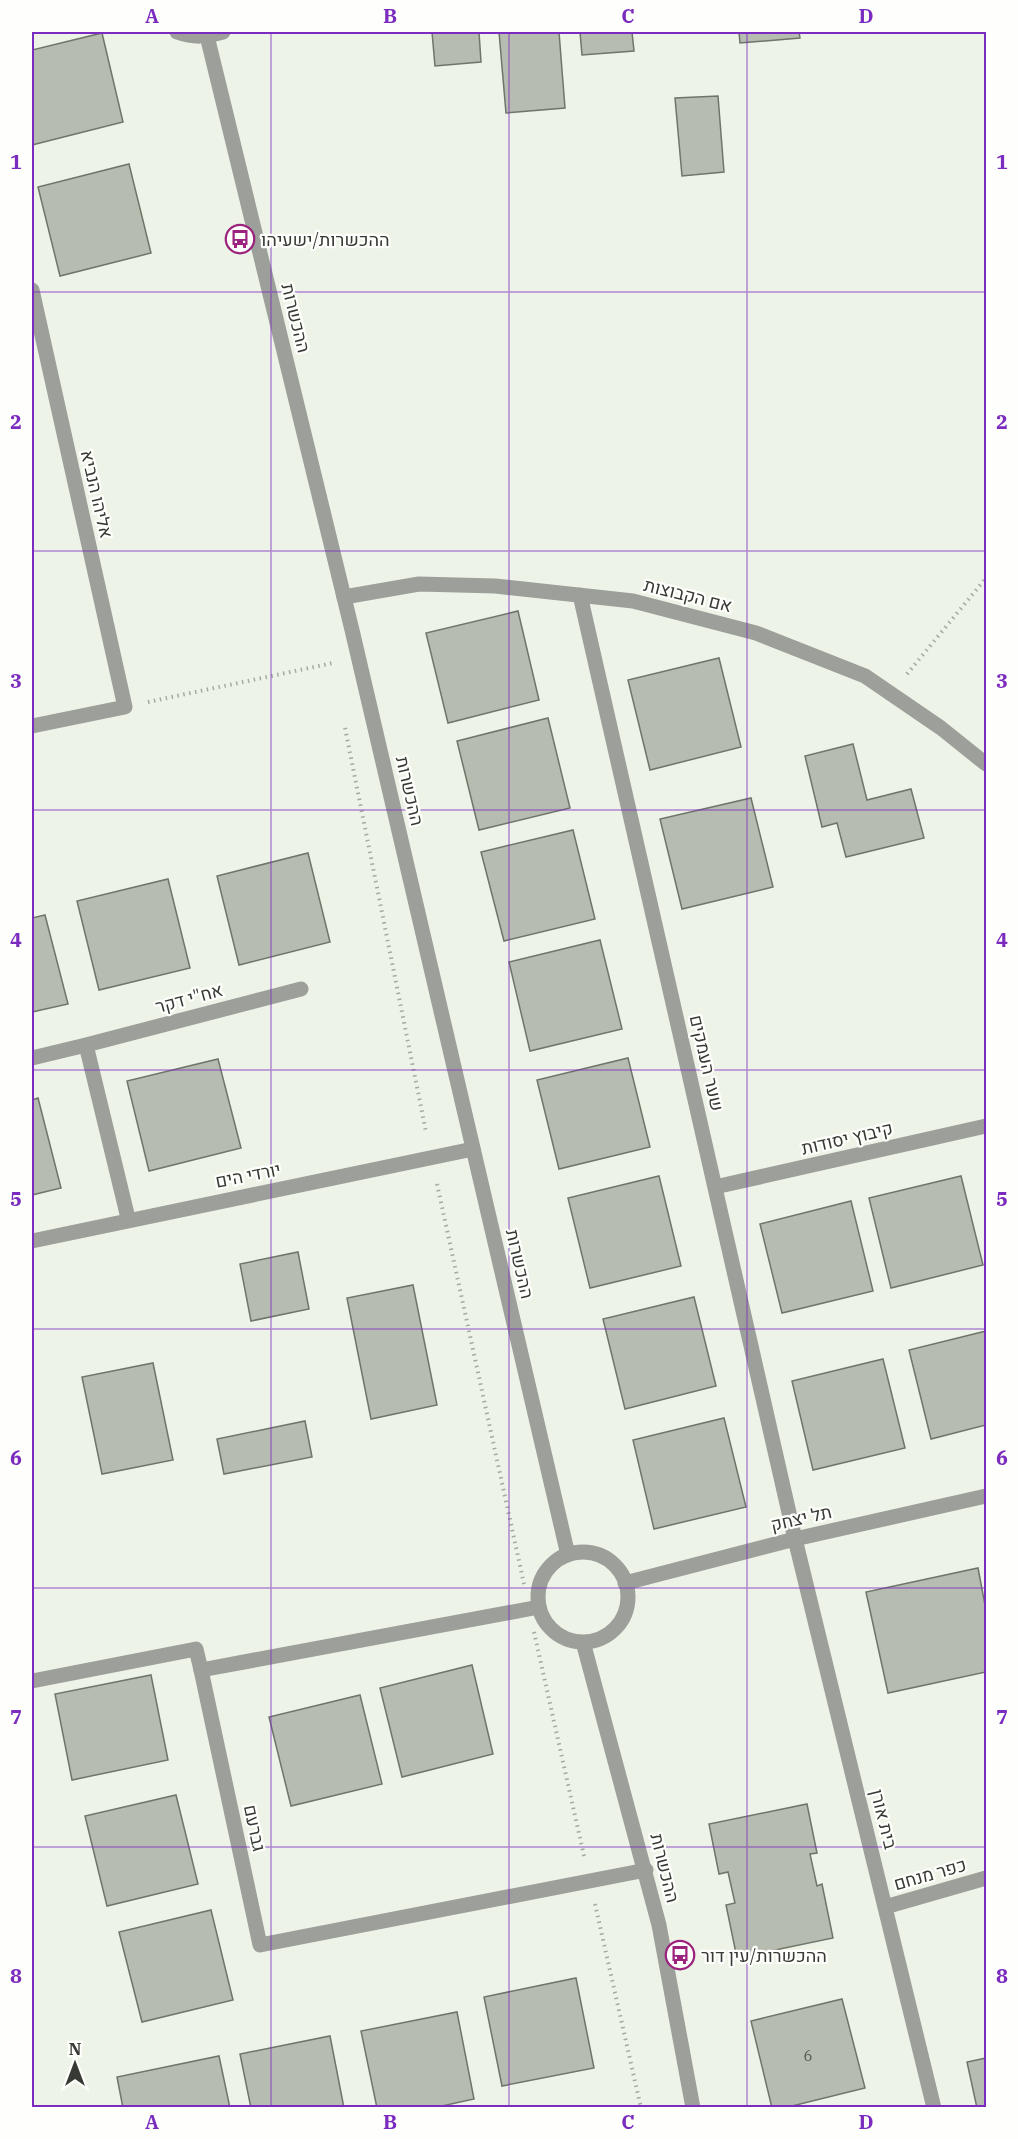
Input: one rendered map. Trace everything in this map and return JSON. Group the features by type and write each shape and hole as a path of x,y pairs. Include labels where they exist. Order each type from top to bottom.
{"street":[{"path":"177,32 189,36 207,36 223,32"},
{"name":"ההכשרות","path":"207,36 344,597 568,1555"},
{"name":"אליהו הנביא","path":"32,290 125,707"},
{"name":"אם הקבוצות","path":"344,597 418,584 495,586 633,601 756,633 865,676 987,764"},
{"name":"שער העמקים","path":"580,596 795,1539"},
{"path":"32,726 125,707"},
{"name":"אח\"י דקר","path":"32,1058 301,989"},
{"path":"86,1045 128,1218"},
{"name":"קיבוץ יסודות","path":"715,1187 987,1126"},
{"name":"יורדי הים","path":"32,1240 128,1218 473,1149"},
{"name":"תל יצחק","path":"625,1583 795,1539 987,1496"},
{"name":"בית אורן","path":"795,1539 934,2108"},
{"path":"588,1553 607,1559 621,1574 625,1583 628,1601 622,1619 610,1633 584,1642 573,1641 551,1629 534,1608 544,1574 551,1566 568,1555 588,1553"},
{"path":"32,1681 196,1649 201,1670 534,1608"},
{"name":"ההכשרות","path":"584,1642 659,1925 693,2108"},
{"name":"גברעם","path":"201,1670 260,1945 646,1870"},
{"name":"כפר מנחם","path":"885,1907 987,1878"}],"path":[{"path":"891,694 987,578"},
{"path":"330,652 335,675"},
{"path":"125,707 333,663"},
{"path":"344,721 431,1159 534,1608 542,1671"}],"building":[{"path":"432,32 479,32 481,62 435,66"},
{"path":"499,32 559,32 565,108 506,113"},
{"path":"580,32 632,32 634,51 582,55"},
{"path":"739,32 799,32 800,38 740,43"},
{"path":"102,33 123,122 32,145 32,50"},
{"path":"718,96 724,172 682,176 675,98"},
{"path":"129,164 151,253 60,276 38,187"},
{"path":"518,611 539,700 448,723 426,633"},
{"path":"719,658 741,747 650,770 628,680"},
{"path":"548,718 570,808 479,830 457,741"},
{"path":"853,744 867,800 911,789 924,838 846,857 837,823 822,827 805,756"},
{"path":"751,798 773,887 682,909 660,819"},
{"path":"573,830 595,919 504,941 481,852"},
{"path":"308,853 330,942 239,965 217,876"},
{"path":"168,879 190,968 99,990 77,901"},
{"path":"45,915 68,1004 32,1012 32,918"},
{"path":"600,940 622,1029 530,1051 509,962"},
{"path":"628,1058 650,1147 559,1169 537,1080"},
{"path":"218,1059 241,1148 149,1171 127,1081"},
{"path":"38,1098 61,1188 32,1195 32,1100"},
{"path":"659,1176 681,1266 590,1288 568,1198"},
{"path":"961,1176 983,1265 891,1288 869,1198"},
{"path":"851,1201 873,1291 782,1313 760,1224"},
{"path":"298,1252 309,1309 251,1321 240,1264"},
{"path":"413,1285 437,1405 371,1419 347,1298"},
{"path":"694,1297 716,1386 625,1409 603,1319"},
{"path":"986,1331 986,1425 931,1439 909,1350"},
{"path":"883,1359 905,1448 813,1470 792,1381"},
{"path":"153,1363 173,1460 102,1474 82,1377"},
{"path":"724,1418 746,1507 654,1529 633,1440"},
{"path":"305,1421 312,1457 224,1474 217,1439"},
{"path":"978,1568 986,1610 986,1672 888,1693 866,1592"},
{"path":"472,1665 493,1754 402,1777 380,1688"},
{"path":"151,1675 168,1760 72,1780 55,1694"},
{"path":"360,1695 382,1784 291,1806 269,1717"},
{"path":"176,1795 198,1884 107,1906 85,1816"},
{"path":"807,1804 817,1853 810,1854 817,1886 822,1884 833,1938 737,1958 726,1905 735,1903 728,1872 719,1874 709,1824"},
{"path":"211,1910 233,2000 142,2022 119,1932"},
{"path":"576,1978 594,2068 502,2086 484,1997"},
{"path":"842,1999 865,2088 784,2108 772,2108 751,2021"},
{"path":"457,2012 474,2099 433,2108 377,2108 361,2031"},
{"path":"330,2036 344,2108 251,2108 240,2054"},
{"path":"219,2056 230,2108 123,2108 117,2077"},
{"path":"986,2058 986,2108 977,2108 967,2062"}],"place":[{"name":"ההכשרות/ישעיהו","path":"240,239"},
{"name":"ההכשרות/עין דור","path":"680,1955"}]}
